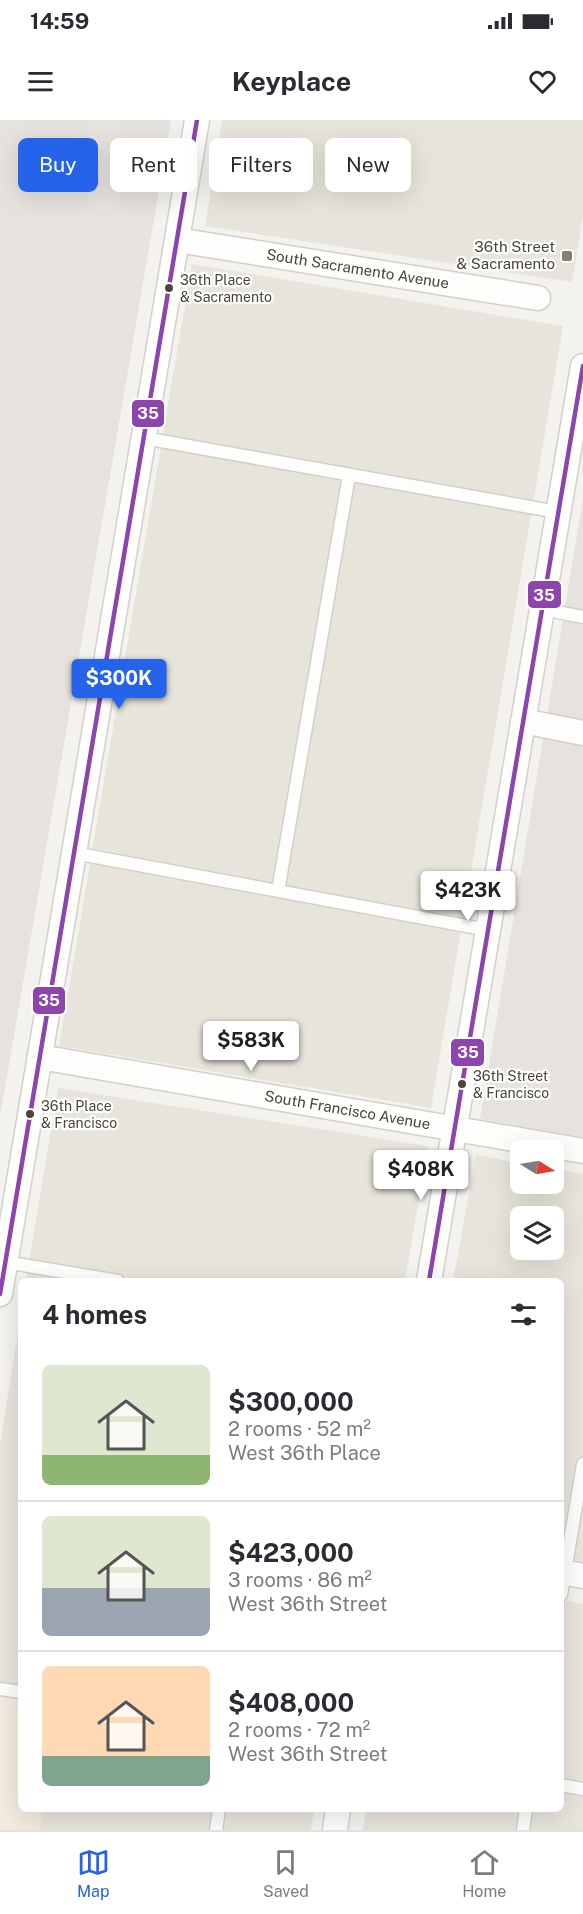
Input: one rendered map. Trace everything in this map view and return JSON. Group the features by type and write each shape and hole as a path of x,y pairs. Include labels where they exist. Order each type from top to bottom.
{"street":[{"path":"0,1294 197,120"},
{"name":"South Sacramento Avenue","path":"177,240 538,298"},
{"path":"430,1278 582,377"},
{"path":"523,721 583,733"},
{"name":"South Francisco Avenue","path":"40,1057 583,1151"},
{"path":"335,1830 338,1812"}],"lane":[{"path":"144,438 558,512"},
{"path":"278,891 349,475"},
{"path":"542,609 583,616"},
{"path":"74,853 488,930"},
{"path":"5,1262 100,1278"},
{"path":"567,1579 583,1464"},
{"path":"0,1689 18,1692"},
{"path":"564,1786 583,1789"},
{"path":"216,1830 219,1812"},
{"path":"523,1830 526,1812"}],"shaded area":[{"path":"0,120 171,120 168,138 110,138 110,192 159,192 0,1117"},
{"path":"222,120 583,120 583,215 572,282 205,226 210,192 313,192 313,138 219,138"},
{"path":"192,264 563,326 431,1108 59,1046"},
{"path":"583,499 583,1137 480,1119"},
{"path":"58,1088 428,1146 406,1278 26,1278"},
{"path":"476,1155 510,1161 510,1194 564,1194 564,1171 583,1174 583,1562 564,1559 564,1278 454,1278"},
{"path":"18,1333 18,1692 0,1689 0,1444"},
{"path":"564,1601 583,1604 583,1830 363,1830 366,1812 564,1812"},
{"path":"0,1689 18,1692 18,1812 42,1812 39,1830 0,1830"},
{"path":"42,1812 314,1812 311,1830 39,1830"}],"transit line":[{"name":"35","path":"0,1294 197,120"},
{"name":"35","path":"430,1278 583,366"}],"place":[{"name":"36th Street & Sacramento","path":"567,256"},
{"name":"36th Place & Sacramento","path":"169,288"},
{"name":"36th Street & Francisco","path":"462,1084"},
{"name":"36th Place & Francisco","path":"30,1114"}]}
